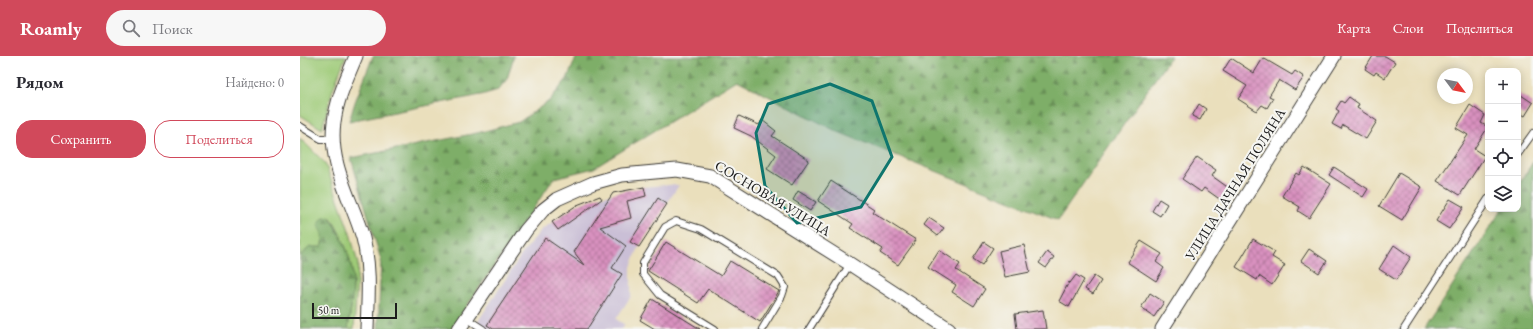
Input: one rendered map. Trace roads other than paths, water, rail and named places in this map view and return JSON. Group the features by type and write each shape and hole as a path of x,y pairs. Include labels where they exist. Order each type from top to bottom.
{"street":[{"path":"356,56 338,100 333,139 337,169 362,238 368,265 367,329"},
{"name":"УЛИЦА ДАЧНАЯ ПОЛЯНА","path":"1162,329 1334,56"},
{"name":"СОСНОВАЯ УЛИЦА","path":"462,324 526,230 543,210 557,199 593,183 622,175 677,170 710,176 850,264 949,329"}],"lane":[{"path":"300,126 321,139 333,139"},
{"path":"1521,150 1533,133"},
{"path":"1404,329 1485,204"},
{"path":"715,329 660,295 643,274 643,263 665,227 676,221 701,229 778,276 785,287 782,296 762,329"},
{"path":"809,329 850,264"},
{"path":"462,324 483,329"}]}
